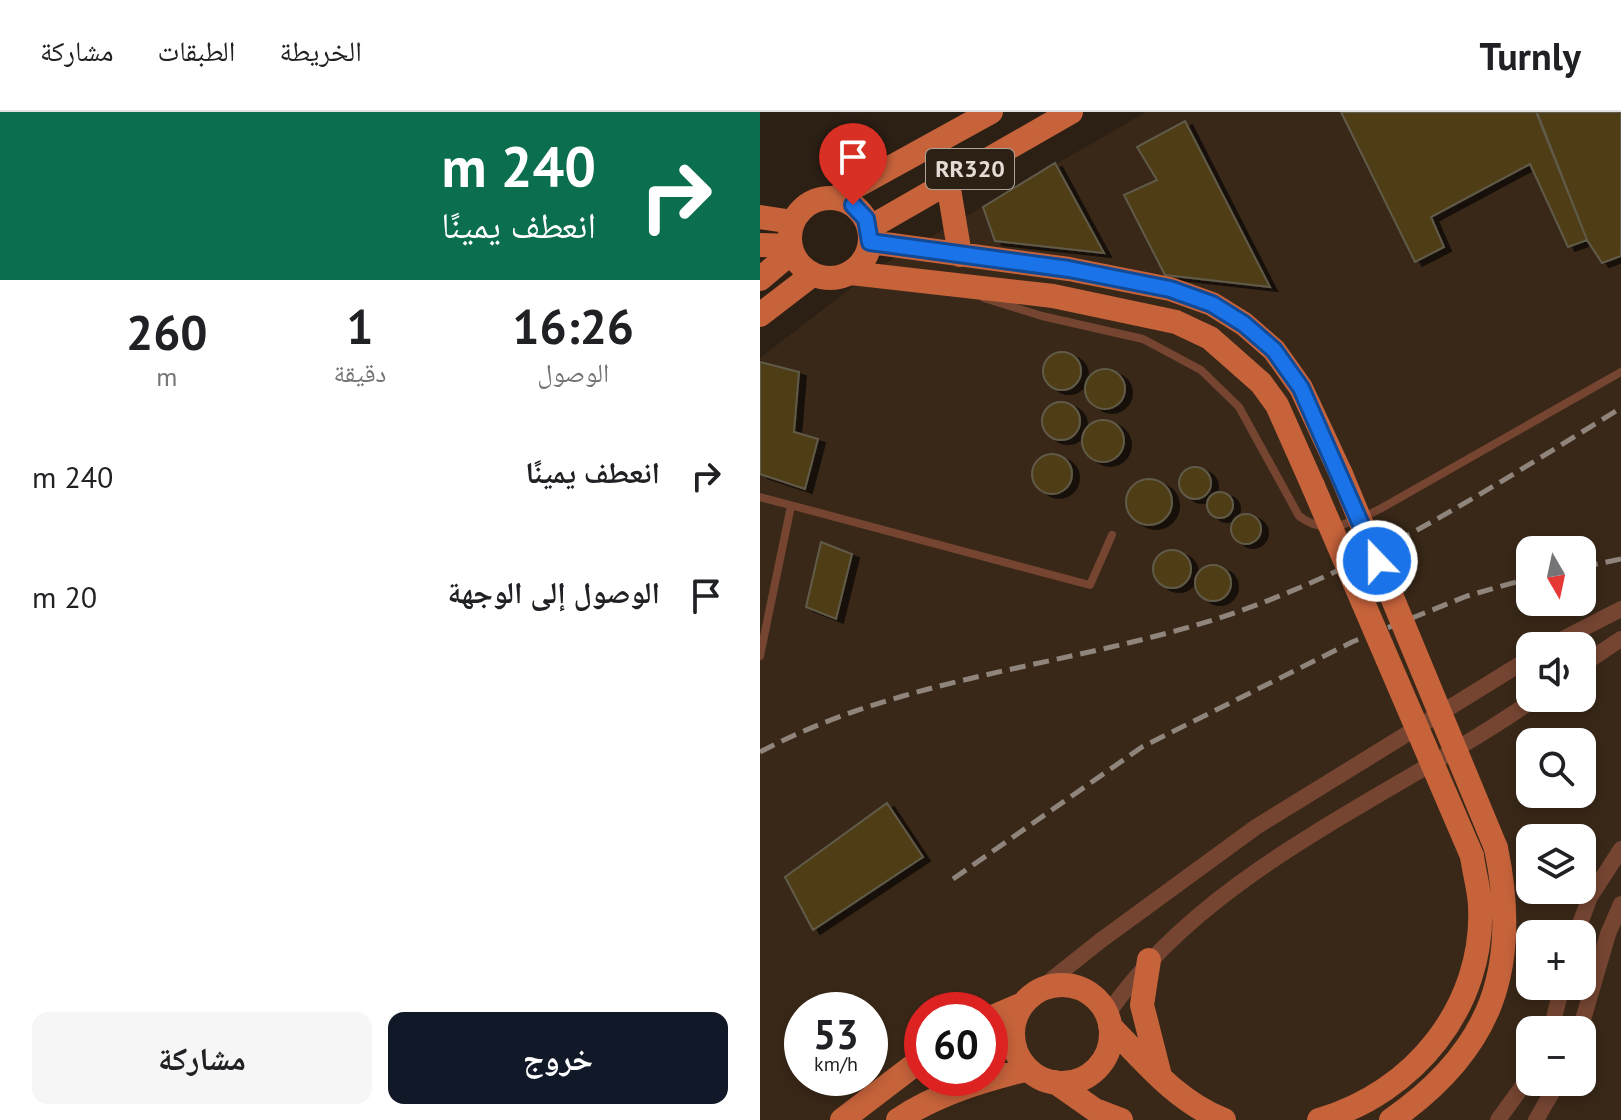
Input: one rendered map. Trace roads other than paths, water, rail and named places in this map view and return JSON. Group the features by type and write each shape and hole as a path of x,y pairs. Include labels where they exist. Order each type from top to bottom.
{"main road":[{"name":"RR320","path":"793,222 806,205 835,198 991,112"},
{"name":"RR320","path":"851,273 867,254 870,235 948,183 1071,112"},
{"path":"948,183 960,255"},
{"path":"835,198 853,205 870,235 960,255 1069,269 1170,289 1212,304 1244,324 1274,350 1301,388 1341,474 1496,848 1506,923 1502,964 1489,1008 1450,1072 1391,1120"},
{"path":"760,217 793,222 791,249 800,265 812,275 838,278 851,273 1053,296 1176,322 1210,338 1261,383 1277,405 1472,856 1480,904 1478,942 1471,978 1456,1012 1432,1048 1405,1077 1376,1098 1319,1120"},
{"path":"760,245 791,249"},
{"path":"760,279 791,249"},
{"path":"760,315 812,275"},
{"path":"1149,960 1142,1005 1160,1078"},
{"path":"1008,1009 1059,985 1084,990 1160,1078 1191,1102 1224,1120"},
{"path":"1030,998 1015,1019 1013,1037 1017,1055 1028,1069 1055,1082 1095,1110 1121,1120"},
{"path":"1055,1082 1075,1081 1100,1064 1110,1046 1109,1020"},
{"path":"898,1120 927,1103 962,1089 1028,1069"},
{"path":"842,1120 904,1073"}],"street":[{"path":"1576,632 1621,609"},
{"path":"1596,656 1621,639"},
{"path":"1030,998 1112,931 1256,827 1516,667"},
{"path":"1109,1020 1149,960 1196,916 1516,711"},
{"path":"1581,920 1590,897 1621,849"},
{"path":"1584,1016 1608,934 1621,904"},
{"path":"1498,1120 1516,1095"},
{"path":"1536,1120 1550,1096"}],"lane":[{"path":"941,285 1042,316 1143,339 1201,370 1239,407 1266,450 1291,506 1299,516 1315,526 1329,528 1348,524 1380,509 1621,372"},
{"path":"760,497 1090,585 1112,535"},
{"path":"760,656 791,506"}],"railway":[{"path":"760,752 869,706 1156,636 1268,601 1423,527 1621,408"},
{"path":"1596,564 1621,559"},
{"path":"953,879 1142,747 1352,642 1467,596 1516,582"}]}
